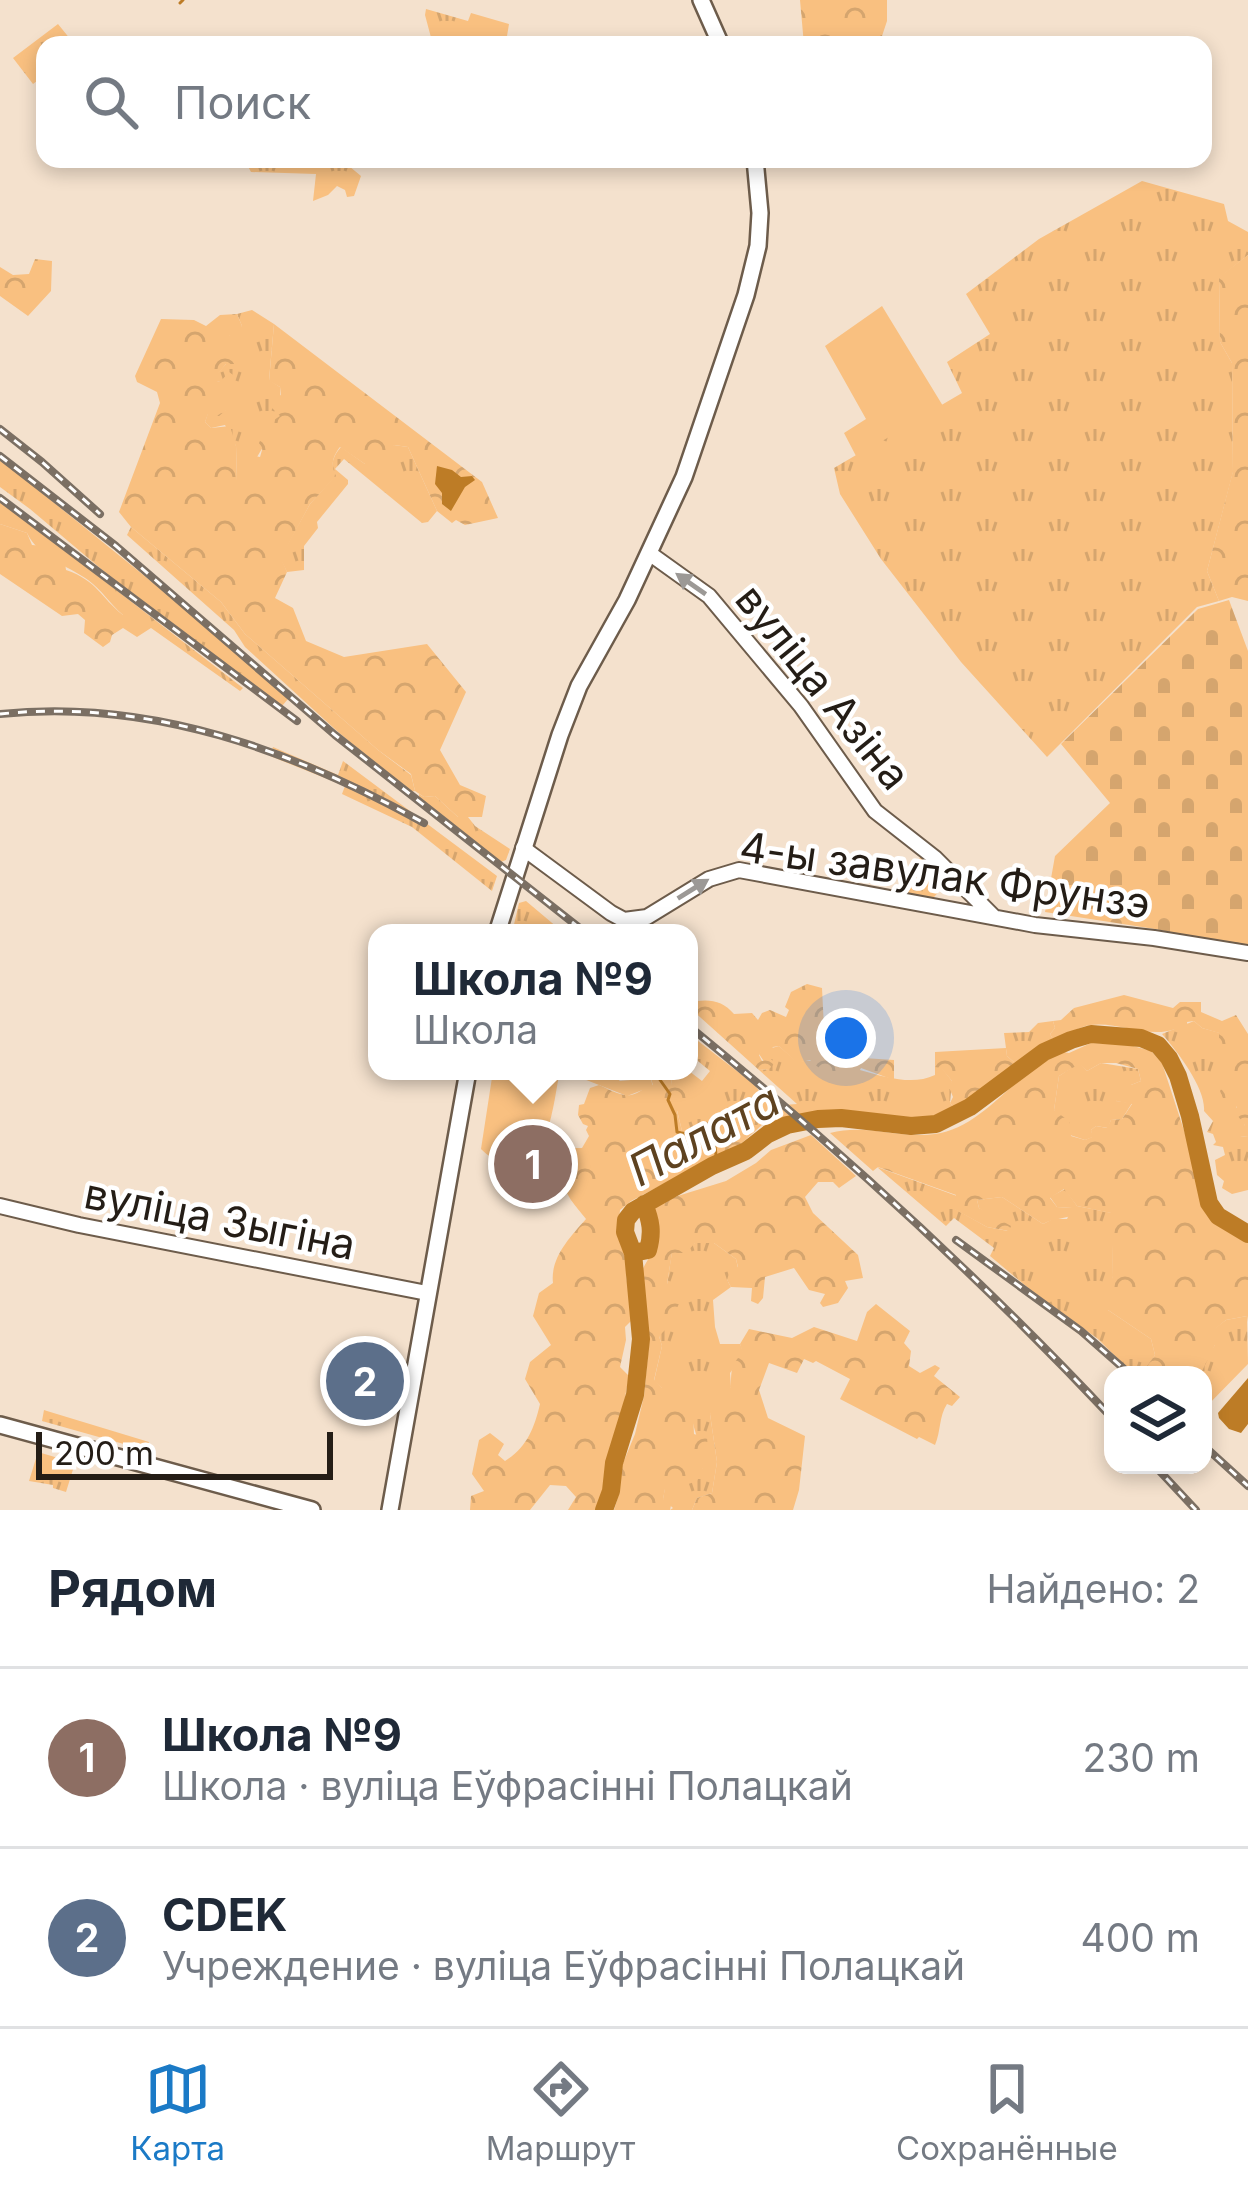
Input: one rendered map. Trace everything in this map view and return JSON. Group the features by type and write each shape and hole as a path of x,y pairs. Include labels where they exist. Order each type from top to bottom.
{"main road":[{"path":"701,0 717,36"},
{"path":"500,924 579,686 684,477 754,269 760,213 756,168"},
{"path":"390,1510 466,1080"},
{"path":"0,1425 312,1510"}],"street":[{"name":"вуліца Азіна","path":"649,553 709,596 801,706 875,811 949,872 994,917"},
{"name":"4-ы завулак Фрунзэ","path":"524,848 625,920 647,917 709,878 739,870 1035,925 1248,953"},
{"path":"934,905 946,892 949,872"},
{"name":"вуліца Зыгіна","path":"0,1206 427,1293"}],"green space":[{"path":"800,0 887,0 882,36 803,36"},
{"path":"426,9 468,21 471,13 509,24 507,36 431,36"},
{"path":"58,24 68,36 42,36"},
{"path":"36,41 36,82 33,84 13,58"},
{"path":"249,168 351,168 361,176 354,196 347,197 337,186 313,201 316,174 251,172"},
{"path":"1142,181 1224,204 1228,221 1248,232 1248,255 1219,278 1220,342 1232,363 1233,472 1207,571 1219,601 1197,607 1047,757 961,662 881,559 840,494 834,468 962,393 947,362 990,334 966,294 1039,239"},
{"path":"1248,255 1248,601 1232,597 1219,601 1207,571 1233,471 1232,363 1220,342 1219,277"},
{"path":"35,259 52,261 51,291 28,316 0,296 0,267 13,275 29,274"},
{"path":"882,306 943,406 856,456 844,433 866,419 825,346"},
{"path":"252,310 274,324 269,380 280,387 281,416 243,481 237,482 236,446 225,425 211,428 205,422 208,413 226,410 217,374 226,364 229,336 242,326 237,314"},
{"path":"237,314 242,326 238,334 229,336 229,351 235,350 238,356 235,364 226,364 217,381 229,372 236,377 226,410 219,416 208,414 205,422 211,428 230,426 237,481 243,480 245,461 251,455 260,457 259,443 268,424 280,416 271,399 281,395 280,387 269,381 274,324 482,482 498,518 452,523 437,511 408,447 394,445 387,467 365,464 340,447 333,461 336,476 310,504 281,558 287,572 275,598 293,608 306,641 344,657 427,644 466,692 440,750 460,785 486,796 482,817 458,817 435,796 424,797 415,791 411,774 245,634 221,602 119,512 160,403 157,392 137,382 135,376 161,319 194,320 206,326 220,315"},
{"path":"394,445 408,447 437,511 428,522 422,523 344,459 335,469 348,484 304,546 304,570 287,572 280,558 310,504 335,476 333,461 341,447 365,464"},
{"path":"0,459 220,637 288,699 282,706 0,487"},
{"path":"0,502 243,688 240,691 151,628 137,637 123,628 123,615 93,584 46,555 27,533 0,524"},
{"path":"0,524 27,533 32,545 43,546 45,553 92,584 123,615 123,628 110,642 103,647 84,633 85,620 78,614 62,616 0,574"},
{"path":"131,527 221,602 245,634 411,775 415,791 409,792 245,647 234,630 127,535"},
{"path":"1229,600 1248,651 1248,948 1045,912 1055,856 1110,803 1061,744 1198,609"},
{"path":"273,747 338,775 343,761 497,876 492,891 412,827 342,794 345,786 270,756"},
{"path":"419,794 435,796 458,817 468,817 510,849 506,860 501,862 419,799"},
{"path":"924,853 942,874 939,892 932,899 896,894 905,876"},
{"path":"526,901 553,924 514,924 519,903"},
{"path":"807,984 822,988 824,1028 838,1037 839,1053 894,1060 894,1080 861,1068 856,1077 831,1074 810,1060 797,1063 779,1046 761,1052 762,1061 770,1058 775,1063 759,1070 698,1015 698,1001 708,1000 734,1014 752,1013 758,1020 770,1010 786,1017 791,992"},
{"path":"1124,995 1173,1008 1180,1002 1201,1002 1201,1012 1222,1021 1236,1015 1248,1034 1248,1136 1240,1137 1239,1130 1245,1125 1237,1107 1224,1101 1220,1091 1225,1073 1218,1069 1218,1058 1224,1052 1212,1047 1219,1033 1194,1021 1187,1022 1188,1029 1180,1034 1175,1029 1155,1032 1101,1024 1054,1041 1050,1034 1053,1021 1074,1008"},
{"path":"1053,1021 1050,1034 1054,1041 1016,1064 1007,1056 1004,1033 1029,1032 1038,1023"},
{"path":"1194,1021 1220,1033 1225,1083 1245,1125 1240,1137 1248,1136 1248,1190 1232,1194 1222,1188 1224,1181 1217,1175 1215,1160 1225,1155 1223,1147 1213,1145 1213,1134 1207,1132 1213,1121 1204,1111 1190,1071 1162,1034"},
{"path":"698,1041 755,1085 769,1106 797,1104 759,1070 769,1069 761,1051 779,1046 797,1062 832,1063 903,1080 935,1075 935,1067 941,1067 952,1081 950,1103 954,1107 914,1120 816,1113 772,1123 768,1119 763,1124 757,1117 747,1117 717,1141 678,1144 682,1131 672,1080 702,1081 710,1071 698,1061"},
{"path":"1091,1043 1126,1044 1151,1051 1162,1063 1203,1204 1215,1224 1248,1242 1248,1322 1247,1316 1226,1320 1215,1329 1215,1345 1204,1366 1147,1366 1155,1355 1151,1339 1108,1310 1105,1298 1113,1276 1111,1213 1077,1206 1064,1189 1050,1198 1057,1207 1072,1208 1077,1214 1043,1224 1002,1197 977,1200 979,1208 1011,1226 1009,1231 987,1227 954,1209 956,1195 878,1167 873,1171 830,1133 949,1131 1063,1052","holes":["1101,1063 1138,1069 1141,1081 1122,1082 1116,1101 1132,1104 1122,1119 1111,1120 1107,1128 1096,1126 1092,1137 1085,1140 1071,1136 1069,1121 1054,1110 1059,1076 1079,1064 1087,1071"]},
{"path":"1006,1048 1016,1064 954,1107 950,1103 952,1081 935,1067 935,1052"},
{"path":"1079,1063 1087,1071 1101,1063 1138,1069 1141,1081 1116,1101 1132,1103 1122,1119 1111,1120 1108,1128 1096,1126 1091,1130 1093,1137 1085,1140 1070,1135 1054,1110 1059,1076"},
{"path":"492,1080 558,1080 547,1131 532,1156 521,1162 499,1161 481,1149"},
{"path":"586,1080 651,1080 653,1086 627,1096"},
{"path":"651,1080 672,1080 671,1085 680,1083 688,1092 684,1109 677,1111 682,1131 679,1144 704,1145 731,1135 746,1117 757,1117 763,1124 742,1143 620,1210 618,1232 630,1252 626,1276 633,1319 625,1327 620,1367 629,1376 595,1510 568,1510 576,1497 566,1486 550,1485 530,1510 470,1510 471,1496 484,1491 472,1474 479,1440 490,1433 504,1444 498,1455 505,1461 519,1450 532,1429 540,1404 525,1379 530,1362 551,1345 533,1316 539,1293 553,1283 558,1257 586,1219 567,1192 564,1173 556,1175 552,1165 564,1165 564,1148 582,1148 589,1136 588,1126 578,1115 590,1088 599,1085 623,1095 653,1085"},
{"path":"811,1135 856,1176 839,1188 833,1182 818,1182 805,1197 813,1213 858,1255 863,1278 845,1281 848,1288 838,1303 823,1307 825,1294 809,1290 794,1268 765,1277 758,1304 751,1301 752,1288 731,1287 727,1280 730,1270 738,1267 736,1259 714,1243 695,1243 686,1253 672,1253 667,1284 683,1293 671,1324 659,1336 662,1346 654,1380 662,1388 684,1388 692,1396 694,1434 707,1438 708,1448 697,1481 665,1489 663,1499 672,1501 670,1510 614,1510 619,1473 644,1396 649,1344 640,1275 657,1238 652,1209 668,1199 726,1181 771,1150"},
{"path":"877,1167 957,1196 955,1209 987,1227 1008,1231 979,1208 977,1200 1002,1197 1043,1224 1067,1219 1072,1208 1057,1207 1050,1197 1065,1189 1077,1206 1112,1213 1108,1310 1151,1339 1155,1355 1148,1366 1125,1366 1098,1339 990,1256 994,1248 954,1218 946,1226"},
{"path":"695,1243 714,1243 736,1259 738,1268 727,1280 731,1287 713,1300 715,1327 720,1344 740,1344 744,1354 730,1373 731,1387 710,1414 717,1462 712,1493 697,1498 692,1510 670,1510 673,1508 663,1499 665,1488 703,1468 691,1414 654,1381 672,1252"},
{"path":"876,1304 910,1331 904,1343 911,1351 909,1366 920,1373 935,1365 940,1368 934,1376 960,1397 944,1409 935,1445 840,1399 850,1379 816,1361 804,1359 797,1373 769,1363 759,1390 768,1418 805,1436 793,1510 692,1510 697,1498 712,1493 717,1462 710,1414 715,1396 731,1387 732,1368 743,1354 740,1344 749,1329 792,1338 814,1327 857,1341 867,1312"},
{"path":"1247,1316 1248,1364 1212,1401 1212,1366 1201,1366 1215,1345 1214,1329 1226,1320"},
{"path":"44,1410 149,1442 145,1450 42,1421"},
{"path":"38,1452 75,1463 66,1492 29,1481"}],"shaded area":[{"path":"437,466 475,480 465,487 451,511 442,504 442,493 435,484"},
{"path":"1248,1378 1248,1424 1241,1433 1229,1429 1218,1413"}],"waterway":[{"path":"180,3 183,0"},
{"name":"Палата","path":"604,1510 635,1395 641,1339 626,1220 633,1211 787,1125 841,1118 936,1124 970,1107 1044,1052 1071,1040 1091,1034 1141,1038 1158,1045 1178,1076 1209,1203 1218,1216 1248,1234"},
{"path":"660,1080 670,1094 677,1132 711,1138 716,1164"},
{"path":"633,1253 648,1250 650,1244 644,1204"}],"railway":[{"path":"0,429 100,514"},
{"path":"0,456 116,546 335,735 575,924"},
{"path":"0,498 297,721"},
{"path":"0,714 56,711 166,722 273,753 424,823"},
{"path":"698,1034 907,1215 1104,1410"},
{"path":"956,1240 1081,1331 1121,1366"},
{"path":"1212,1453 1248,1486"},
{"path":"1162,1474 1196,1510"}],"place":[{"name":"Школа №9","path":"533,1164"},
{"name":"CDEK","path":"365,1381"}]}
